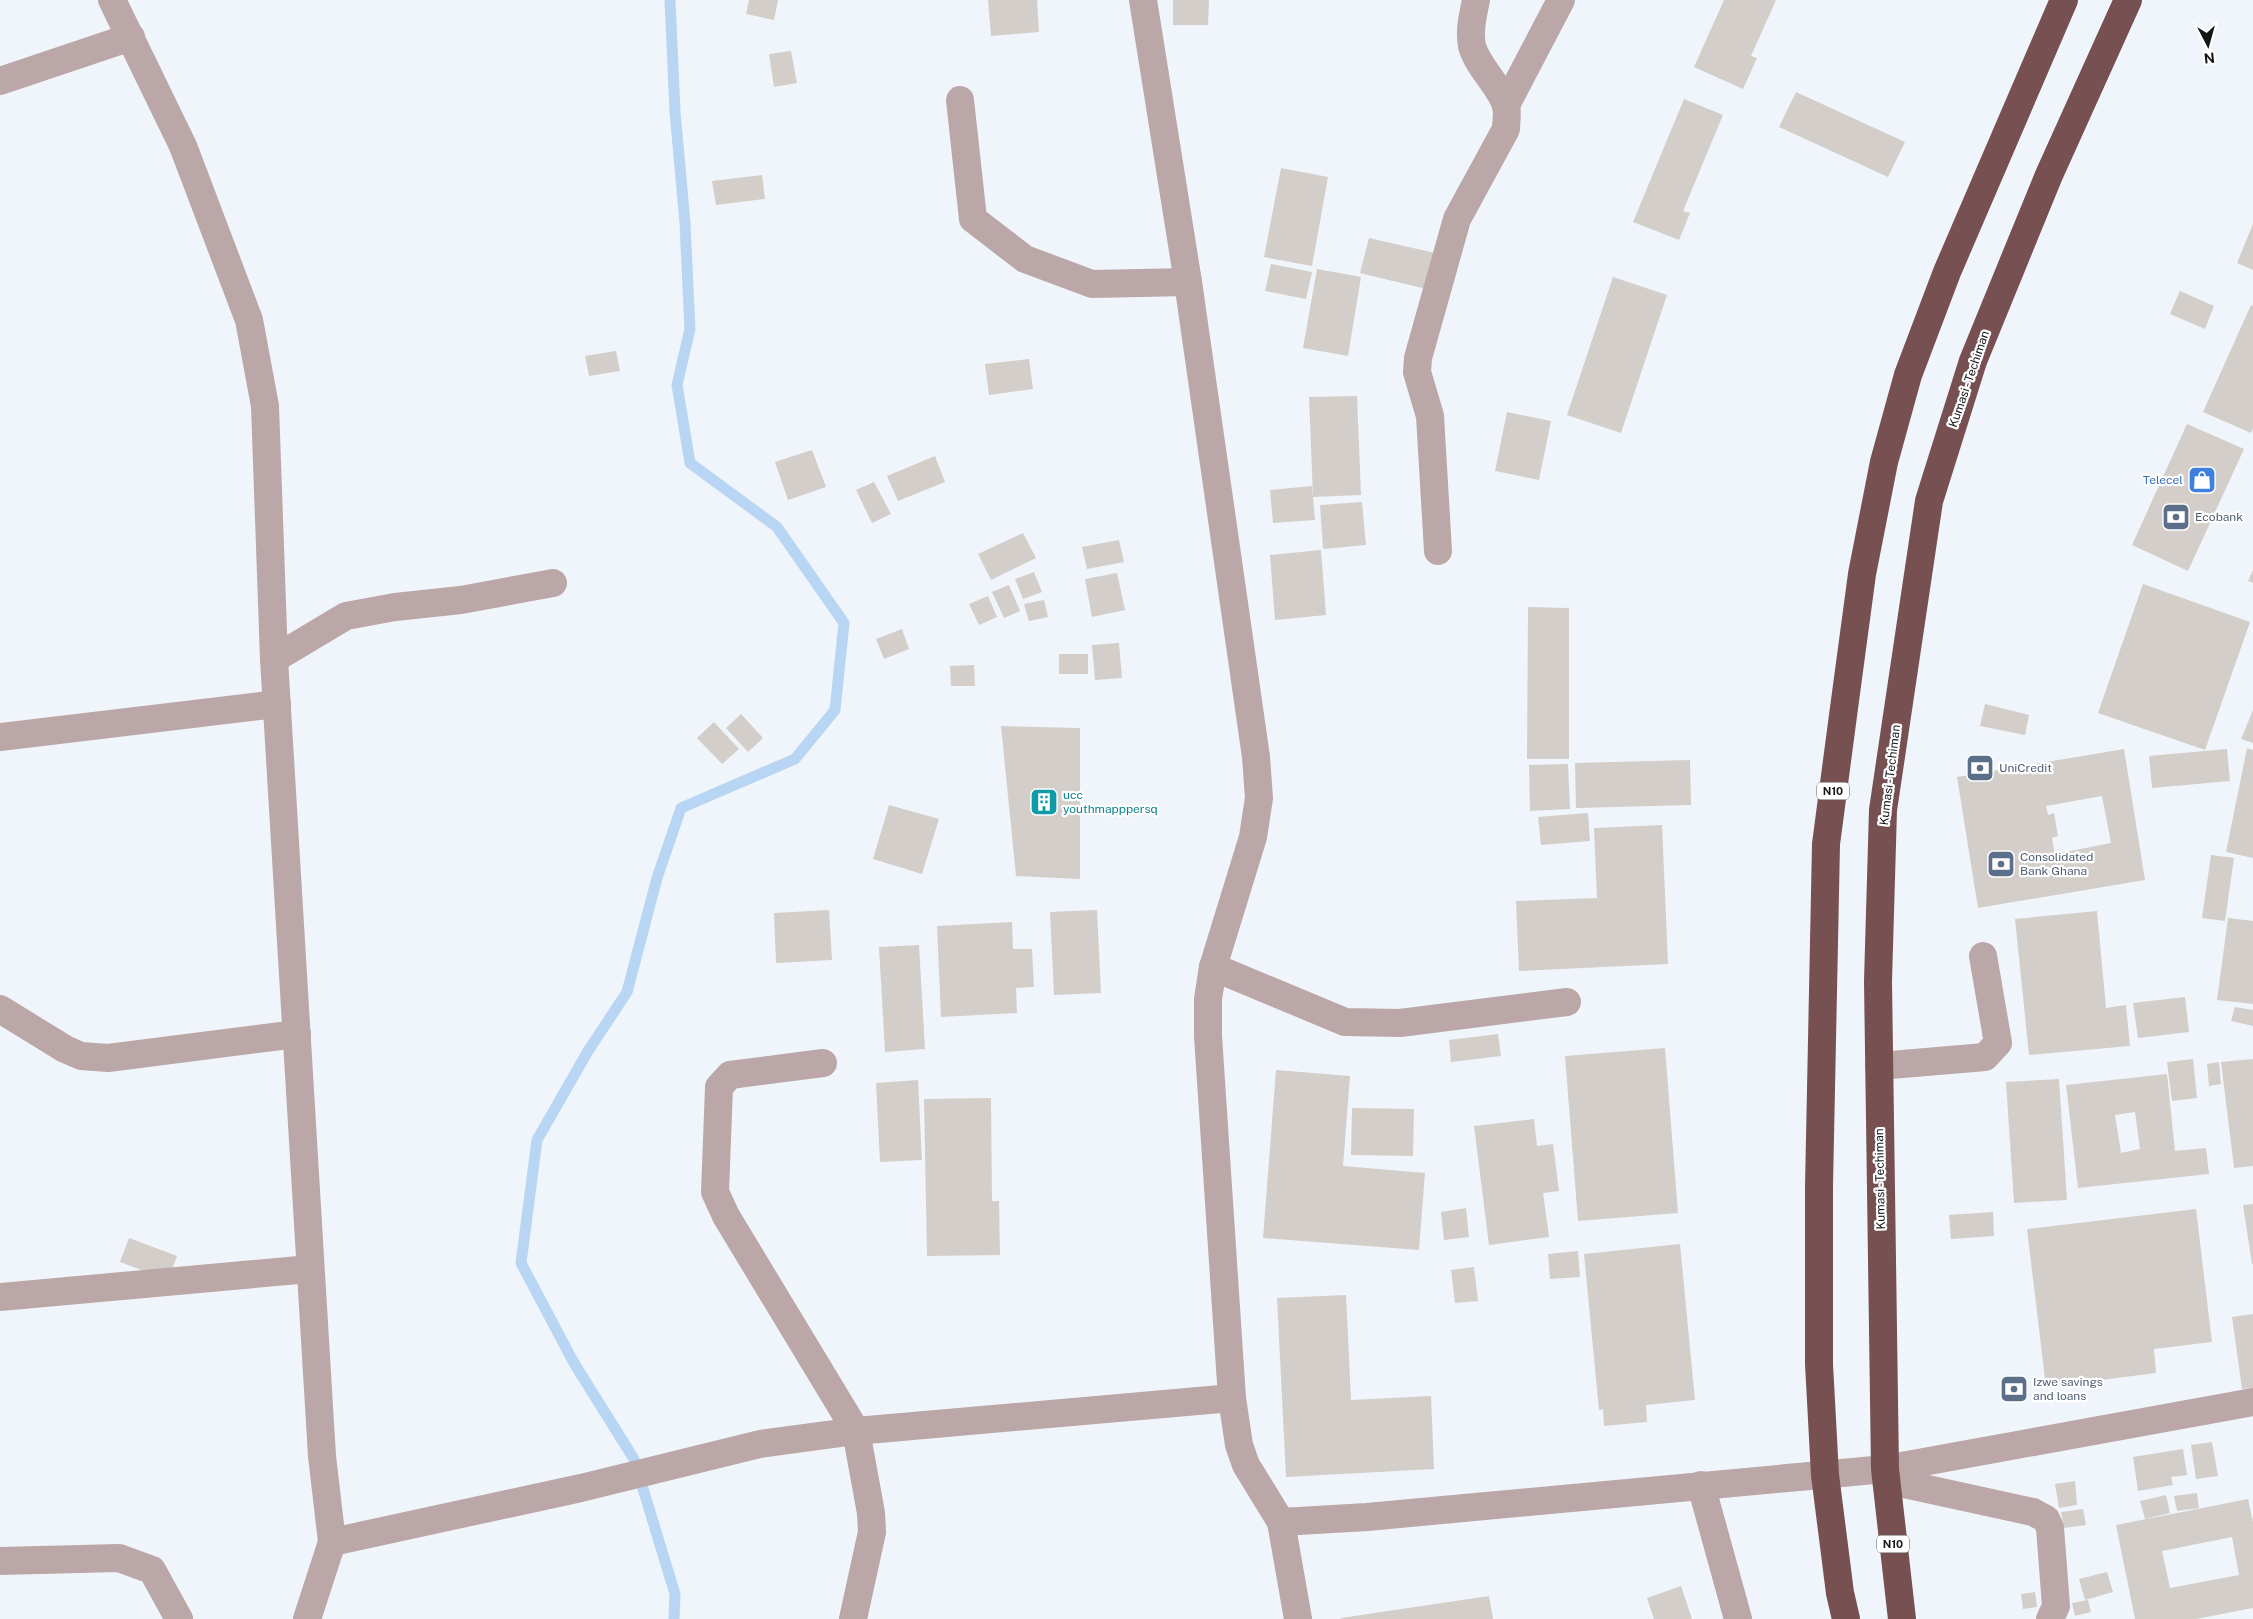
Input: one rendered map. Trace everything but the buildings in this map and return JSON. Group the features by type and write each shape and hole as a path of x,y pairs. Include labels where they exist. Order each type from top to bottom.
{"highway":[{"name":"N10","path":"1846,1619 1840,1593 1825,1475 1819,1364 1819,1187 1826,844 1862,574 1884,462 1908,376 1947,272 2064,0"},
{"name":"Kumasi - Techiman","path":"1902,1619 1886,1475 1878,980 1883,810 1929,501 1973,361 2049,175 2128,0"}],"street":[{"path":"112,0 132,37 183,146 249,320 265,406 274,659 322,1456 332,1542 307,1619"},
{"path":"1143,0 1188,282 1252,719 1259,798 1253,836 1213,967 1208,999 1208,1036 1232,1398 1239,1445 1246,1465 1281,1522 1298,1619"},
{"path":"1476,0 1470,32 1472,45 1476,58 1506,105"},
{"path":"1438,551 1430,416 1417,372 1418,358 1457,219 1506,129 1506,105 1561,0"},
{"path":"0,81 132,37"},
{"path":"960,100 973,219 1025,259 1092,284 1188,282"},
{"path":"274,659 346,616 395,607 461,600 553,583"},
{"path":"0,737 277,704"},
{"path":"1879,1066 1985,1058 1998,1044 1983,956"},
{"path":"1213,967 1345,1022 1400,1023 1567,1002"},
{"path":"0,1009 65,1049 81,1056 108,1058 297,1034"},
{"path":"823,1063 730,1075 720,1086 715,1192 726,1216 856,1431 871,1513 872,1532 853,1619"},
{"path":"0,1297 310,1269"},
{"path":"332,1542 581,1488 760,1444 856,1431 1232,1398"},
{"path":"1281,1522 1367,1517 1825,1475 1886,1475 2253,1402"},
{"path":"1886,1475 2032,1512 2046,1519 2050,1528 2056,1606 2050,1619"},
{"path":"1700,1485 1738,1619"},
{"path":"0,1560 119,1558 152,1570 178,1619"}],"waterway":[{"path":"670,0 675,112 685,223 690,329 677,385 690,463 777,527 844,623 835,710 795,759 681,808 657,878 627,992 588,1051 537,1140 521,1263 574,1363 634,1459 675,1594 674,1619"}],"place":[{"name":"Telecel","path":"2202,480"},
{"name":"Ecobank","path":"2176,517"},
{"name":"UniCredit","path":"1980,768"},
{"name":"ucc youthmapppersq","path":"1044,802"},
{"name":"Consolidated Bank Ghana","path":"2001,864"},
{"name":"Izwe savings and loans","path":"2014,1389"}]}
